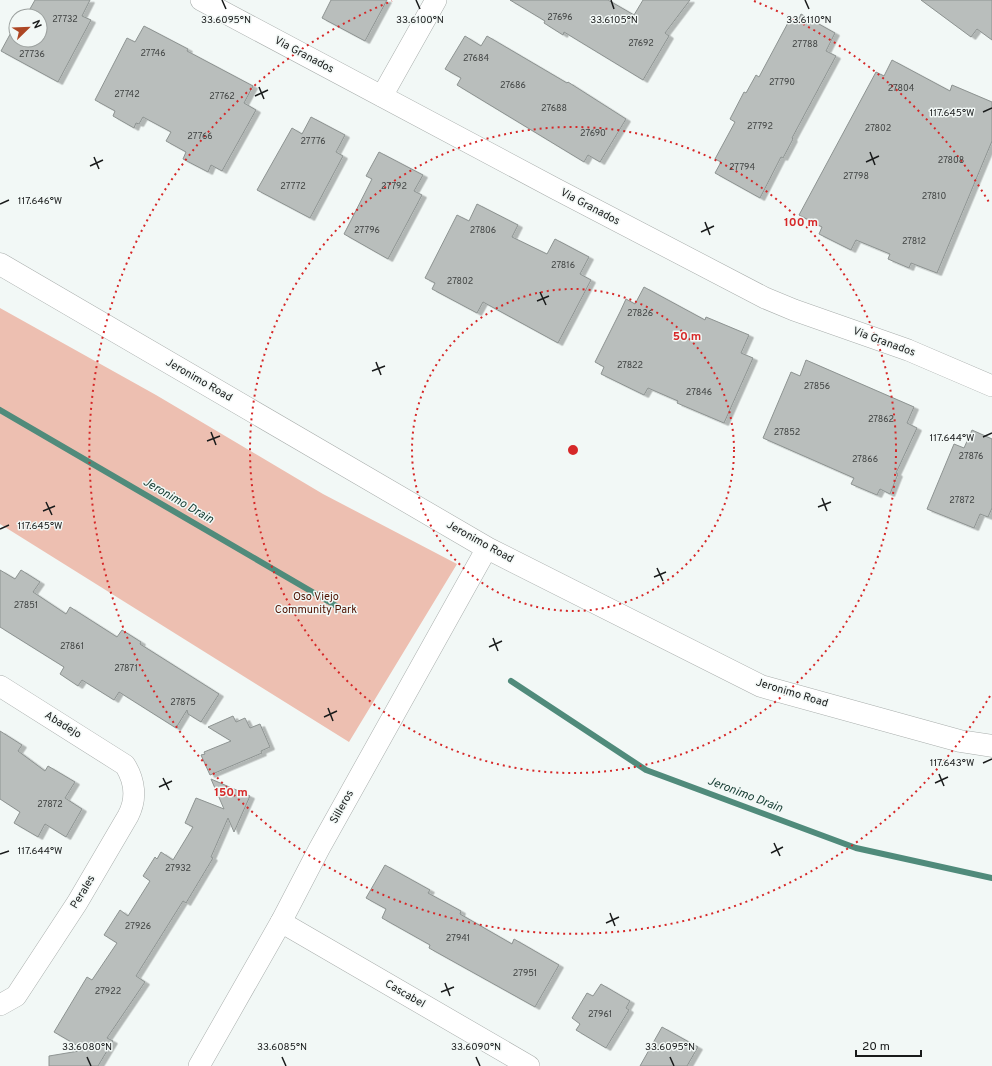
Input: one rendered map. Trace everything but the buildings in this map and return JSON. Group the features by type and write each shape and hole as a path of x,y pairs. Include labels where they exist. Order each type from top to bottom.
{"main road":[{"name":"Jeronimo Road","path":"0,264 487,548 761,686 960,741 992,746"}],"street":[{"name":"Via Granados","path":"201,0 765,298 794,310 908,350 992,386"},
{"path":"382,96 436,0"},
{"name":"Silleros","path":"198,1066 281,922 318,849 487,548"},
{"name":"Abadejo","path":"0,686 125,765"},
{"name":"Perales","path":"0,1005 16,996 77,903 128,816 133,806 134,796 131,775 125,765"},
{"name":"Cascabel","path":"281,922 529,1066"}],"green space":[{"name":"Oso Viejo Community Park","path":"0,308 156,395 323,494 457,564 349,742 0,524"}],"waterway":[{"name":"Jeronimo Drain","path":"0,410 345,611"},
{"name":"Jeronimo Drain","path":"511,681 646,770 856,848 992,878"}]}
